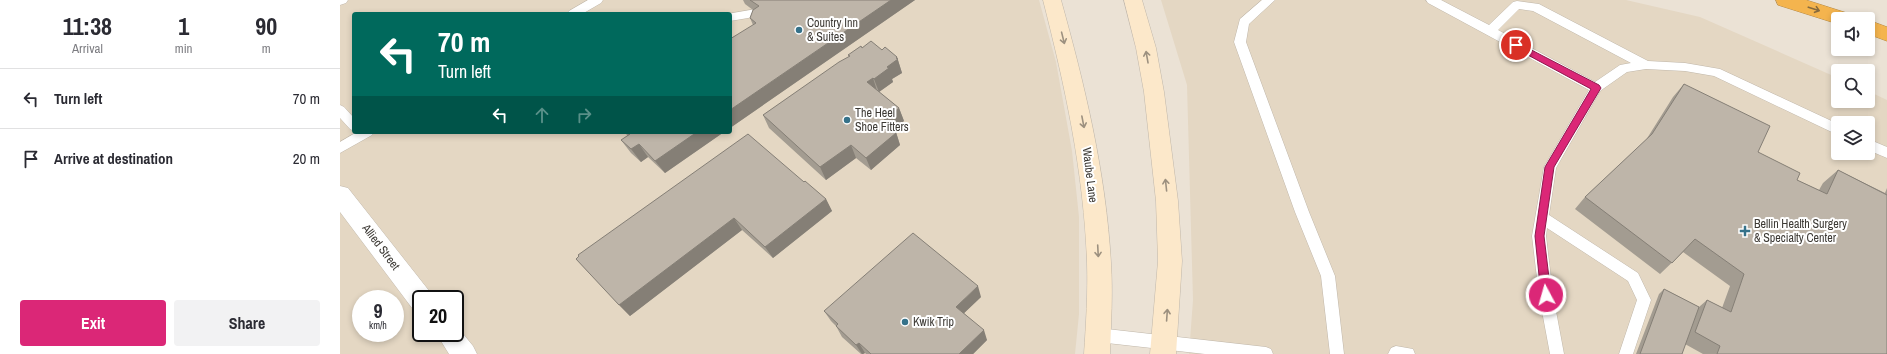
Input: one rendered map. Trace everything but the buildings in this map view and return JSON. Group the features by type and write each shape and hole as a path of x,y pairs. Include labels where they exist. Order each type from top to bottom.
{"highway":[{"path":"1785,0 1831,15"},
{"path":"1875,30 1887,34"}],"main road":[{"name":"Waube Lane","path":"1052,0 1076,91 1088,153 1097,244 1097,344"},
{"path":"1133,0 1146,48 1154,92 1167,201 1170,260 1164,348"}],"street":[{"name":"Allied Street","path":"340,195 413,290"},
{"path":"455,342 464,354"}],"lane":[{"path":"574,0 583,8"},
{"path":"576,12 597,0"},
{"path":"1269,0 1244,22 1240,42 1302,212 1328,276 1337,354"},
{"path":"1432,0 1596,88"},
{"path":"1490,31 1517,5 1535,7 1646,65"},
{"path":"732,17 756,13"},
{"path":"1557,354 1546,295 1539,236 1550,167 1596,88 1624,68 1646,65 1685,67 1716,72 1831,127"},
{"path":"340,110 352,123"},
{"path":"340,148 358,134"},
{"path":"1875,148 1887,154"},
{"path":"1542,217 1633,277 1644,300 1626,354"},
{"path":"1097,344 1266,354"},
{"path":"1395,354 1408,354"}],"shaded area":[{"path":"340,0 1039,0 1056,62 1072,151 1079,217 1079,314 1075,354 340,354"},
{"path":"1161,0 1626,0 1700,17 1831,75 1831,108 1875,108 1875,94 1887,100 1887,354 1189,354 1193,300 1187,85"}],"place":[{"name":"Country Inn & Suites","path":"799,30"},
{"name":"The Heel Shoe Fitters","path":"847,120"},
{"name":"Bellin Health Surgery & Specialty Center","path":"1745,231"},
{"name":"Kwik Trip","path":"905,322"}],"route":[{"path":"1516,45 1596,88 1550,167 1539,236 1546,295"}]}
